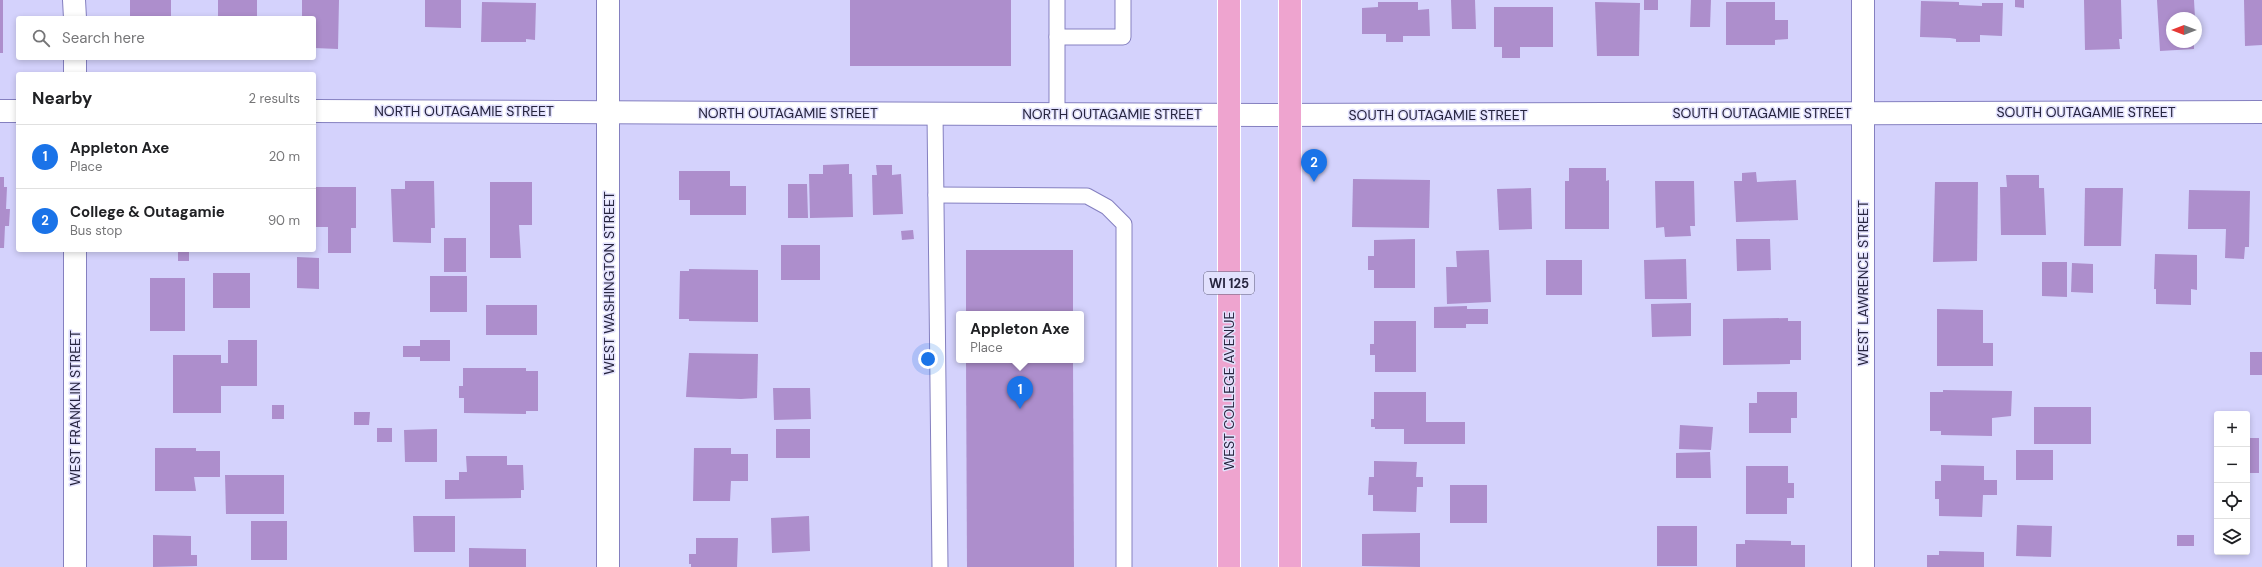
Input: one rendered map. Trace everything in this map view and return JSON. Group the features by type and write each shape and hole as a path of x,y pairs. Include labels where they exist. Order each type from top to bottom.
{"main road":[{"name":"WEST COLLEGE AVENUE","path":"1229,0 1229,567"},
{"path":"1290,0 1290,567"}],"street":[{"path":"74,0 75,16"},
{"name":"WEST WASHINGTON STREET","path":"608,0 608,567"},
{"name":"WEST LAWRENCE STREET","path":"1863,0 1863,567"},
{"path":"75,60 75,72"},
{"path":"0,111 16,111"},
{"name":"NORTH OUTAGAMIE STREET","path":"316,111 1262,115"},
{"name":"SOUTH OUTAGAMIE STREET","path":"1262,115 2262,112"},
{"name":"WEST FRANKLIN STREET","path":"75,252 75,567"}],"lane":[{"path":"1056,114 1057,0"},
{"path":"1057,37 1123,37 1123,0"},
{"path":"935,113 940,567"},
{"path":"936,195 1087,196 1107,207 1124,224 1124,567"}],"building":[{"path":"0,0 3,0 3,53 0,53"},
{"path":"130,0 171,0 171,16 130,16"},
{"path":"218,0 257,0 257,16 218,16"},
{"path":"302,0 339,0 338,49 316,48 316,16 302,16"},
{"path":"425,0 461,0 461,28 425,27"},
{"path":"850,0 1011,0 1011,66 850,66"},
{"path":"1451,0 1475,0 1476,29 1452,29"},
{"path":"1644,0 1658,0 1658,10 1644,10"},
{"path":"1691,0 1711,0 1710,27 1690,27"},
{"path":"2015,0 2024,0 2024,8 2015,7"},
{"path":"2084,0 2121,0 2122,39 2119,39 2120,49 2085,50"},
{"path":"2157,0 2194,0 2195,12 2166,12 2166,48 2194,49 2160,51"},
{"path":"2244,0 2262,0 2262,45 2245,46"},
{"path":"1921,1 1959,2 1959,5 1982,6 1982,3 2003,3 2002,36 1980,35 1980,42 1956,42 1956,39 1950,38 1920,37"},
{"path":"482,2 536,3 535,40 526,39 526,42 481,42"},
{"path":"1378,2 1418,2 1418,10 1429,9 1430,36 1403,36 1403,42 1386,42 1386,34 1362,34 1362,8 1378,7"},
{"path":"1595,2 1640,3 1639,56 1597,56"},
{"path":"1726,2 1775,2 1775,20 1788,20 1788,39 1775,40 1775,45 1726,45"},
{"path":"1494,7 1553,7 1553,47 1520,47 1520,58 1502,58 1502,47 1494,47"},
{"path":"849,164 849,174 852,174 853,217 810,218 809,174 823,174 823,165"},
{"path":"876,165 892,165 892,175 901,174 903,214 873,215 872,175 877,175"},
{"path":"1569,168 1606,168 1606,181 1609,180 1609,229 1565,229 1565,181 1569,181"},
{"path":"679,171 730,171 730,186 746,186 746,215 690,215 690,200 679,200"},
{"path":"1756,172 1757,182 1796,180 1798,220 1736,222 1734,181 1742,181 1742,173"},
{"path":"2006,175 2039,175 2039,188 2044,188 2046,235 2001,235 2000,187 2007,187"},
{"path":"0,177 4,177 4,187 7,187 6,209 10,209 9,226 5,226 4,248 0,248"},
{"path":"1353,179 1430,180 1429,228 1352,227"},
{"path":"405,181 434,181 435,228 431,228 431,243 393,242 391,189 405,189"},
{"path":"1655,181 1694,181 1695,226 1690,226 1691,236 1665,237 1664,227 1656,228"},
{"path":"490,182 532,182 532,225 519,225 521,258 490,258"},
{"path":"1935,182 1978,182 1977,261 1933,262"},
{"path":"788,184 807,184 808,218 788,218"},
{"path":"316,187 356,187 356,228 351,228 351,253 328,253 328,227 316,227"},
{"path":"1531,188 1532,229 1499,230 1497,189"},
{"path":"2085,188 2123,188 2121,246 2084,246"},
{"path":"2189,190 2250,191 2249,247 2245,247 2244,259 2225,258 2226,229 2188,229"},
{"path":"913,230 914,239 902,240 901,231"},
{"path":"444,238 466,238 466,272 444,272"},
{"path":"1415,239 1415,288 1374,288 1374,270 1368,270 1368,256 1374,256 1374,240"},
{"path":"1736,239 1770,239 1771,270 1737,271"},
{"path":"781,245 820,245 820,280 781,280"},
{"path":"966,250 1073,250 1073,311 966,311"},
{"path":"1489,250 1491,302 1447,304 1446,267 1457,267 1456,251"},
{"path":"178,252 189,252 189,261 178,261"},
{"path":"2155,254 2197,255 2197,290 2191,289 2191,305 2156,304 2156,289 2154,289"},
{"path":"297,257 319,258 319,289 297,288"},
{"path":"1686,259 1687,299 1645,299 1644,260"},
{"path":"1546,260 1582,260 1582,295 1546,295"},
{"path":"2042,262 2067,262 2067,297 2042,296"},
{"path":"2072,263 2093,264 2093,293 2071,292"},
{"path":"689,269 758,270 758,322 689,321 689,319 679,319 680,271 689,271"},
{"path":"213,273 250,273 250,308 213,308"},
{"path":"430,276 467,276 467,312 430,312"},
{"path":"150,278 185,278 185,331 150,331"},
{"path":"1691,303 1691,336 1652,337 1651,304"},
{"path":"486,305 537,305 537,335 486,335"},
{"path":"1467,306 1467,309 1488,309 1488,324 1466,324 1466,328 1434,328 1434,307"},
{"path":"1937,309 1983,310 1983,343 1993,343 1993,366 1937,366"},
{"path":"1788,318 1788,321 1801,321 1801,360 1790,360 1790,364 1723,365 1723,319"},
{"path":"1374,321 1416,321 1416,372 1375,372 1375,355 1370,355 1370,344 1374,344"},
{"path":"228,340 257,340 257,386 221,386 221,413 173,413 173,355 221,355 221,363 228,363"},
{"path":"420,340 450,340 450,361 420,361 420,357 403,357 403,346 420,346"},
{"path":"2250,352 2262,352 2262,375 2250,375"},
{"path":"689,353 758,354 757,398 741,399 686,397"},
{"path":"966,363 1073,363 1074,567 967,567"},
{"path":"463,368 526,368 526,371 538,371 538,411 526,411 526,414 464,413 464,398 459,398 459,386 463,386"},
{"path":"773,388 810,388 811,419 774,420"},
{"path":"1943,390 2012,391 2011,416 1992,418 1992,436 1941,435 1941,431 1930,431 1930,392 1943,392"},
{"path":"1374,392 1426,392 1426,422 1465,422 1465,444 1404,444 1404,429 1375,429 1375,427 1371,427 1371,419 1374,419"},
{"path":"1757,392 1797,392 1797,418 1791,418 1791,433 1749,433 1749,403 1757,403"},
{"path":"272,405 284,405 284,419 272,419"},
{"path":"2034,407 2091,407 2091,444 2034,444"},
{"path":"354,412 370,412 369,425 354,425"},
{"path":"1680,425 1713,427 1711,450 1679,449"},
{"path":"377,428 392,428 392,442 377,442"},
{"path":"437,429 437,462 405,462 404,430"},
{"path":"776,429 810,429 810,458 776,458"},
{"path":"2250,438 2259,438 2259,473 2250,473"},
{"path":"155,448 196,448 196,451 220,451 220,477 194,477 196,491 155,491"},
{"path":"694,448 731,448 731,454 748,454 748,481 731,481 730,501 693,501"},
{"path":"2016,450 2053,450 2053,480 2016,480"},
{"path":"1710,452 1711,478 1676,478 1676,453"},
{"path":"466,456 507,456 507,465 523,465 524,490 521,490 521,498 445,499 445,480 459,480 459,472 467,472"},
{"path":"1374,461 1417,462 1416,477 1423,477 1423,487 1417,487 1416,512 1373,511 1373,495 1368,495 1369,477 1374,477"},
{"path":"1941,465 1984,466 1984,480 1997,480 1997,495 1983,495 1982,517 1939,516 1939,499 1935,499 1935,481 1941,481"},
{"path":"1746,466 1788,466 1788,483 1794,483 1794,498 1787,498 1787,514 1746,514"},
{"path":"225,475 284,475 284,514 226,514"},
{"path":"1450,485 1487,485 1487,523 1450,523"},
{"path":"413,516 455,516 455,552 414,552"},
{"path":"809,516 810,551 772,553 771,518"},
{"path":"251,521 287,521 287,560 251,560"},
{"path":"2017,525 2052,526 2051,557 2016,556"},
{"path":"1657,526 1697,526 1697,566 1657,566"},
{"path":"1420,533 1420,567 1362,566 1362,534"},
{"path":"153,535 191,536 191,555 197,555 197,566 153,567"},
{"path":"2177,535 2194,535 2194,546 2177,546"},
{"path":"696,538 738,538 737,567 691,567 691,564 689,564 689,554 696,554"},
{"path":"1745,540 1791,541 1791,545 1805,545 1805,567 1736,567 1736,544 1745,544"},
{"path":"469,548 526,549 526,567 469,567"},
{"path":"1939,551 1984,552 1984,567 1927,567 1927,555 1939,555"}],"place":[{"name":"College & Outagamie","path":"1314,182"},
{"name":"Appleton Axe","path":"1020,409"}]}
